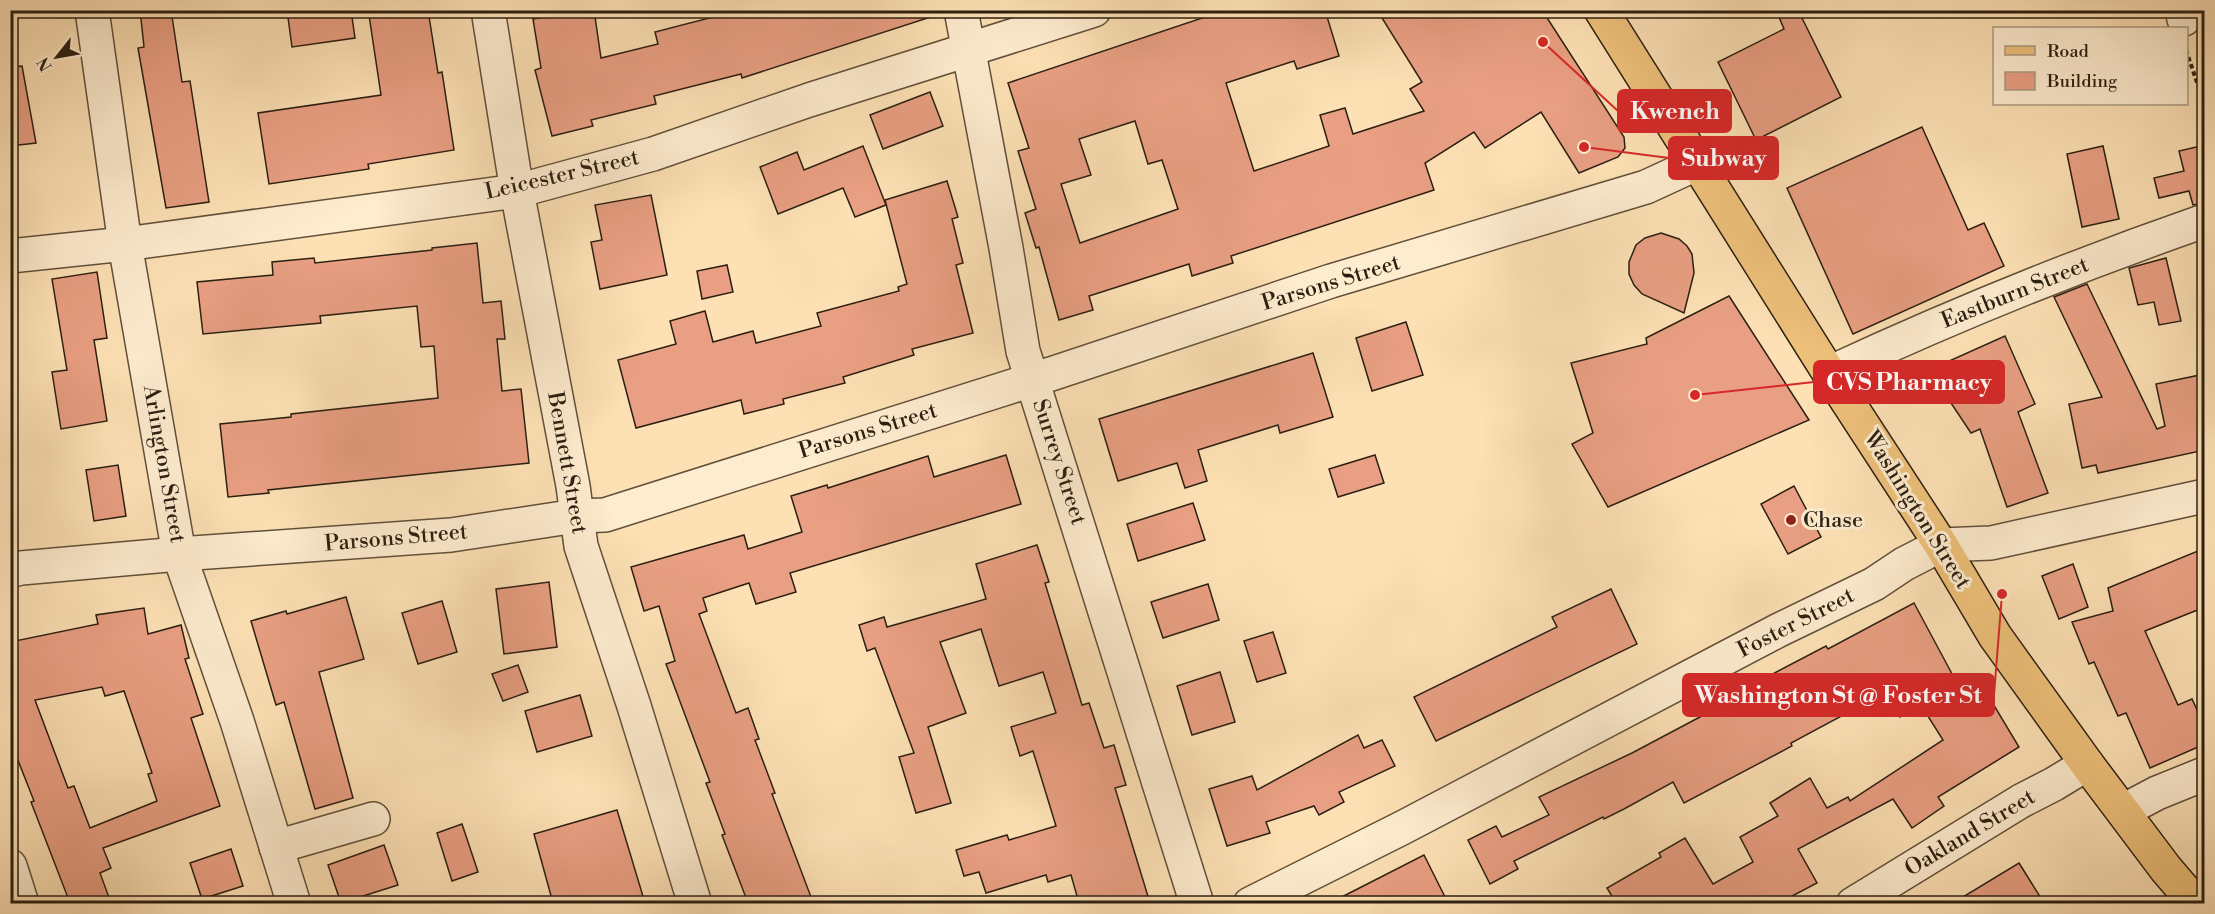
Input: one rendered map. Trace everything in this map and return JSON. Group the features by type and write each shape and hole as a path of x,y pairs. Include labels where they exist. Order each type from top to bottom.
{"main road":[{"name":"Washington Street","path":"1601,10 1829,373 1941,545 1995,636 2166,869 2196,903"}],"street":[{"name":"Arlington Street","path":"92,10 125,244 179,554 237,721 294,903"},
{"name":"Bennett Street","path":"488,10 518,191 585,560 634,706 695,903"},
{"name":"Surrey Street","path":"961,10 1023,351 1197,903"},
{"name":"Leicester Street","path":"10,256 125,244 518,191 653,154 809,100 1094,10"},
{"name":"Parsons Street","path":"10,571 21,568 179,554 451,535 576,516 605,514 1032,379 1331,281 1646,187 1698,163"},
{"name":"Eastburn Street","path":"1829,373 2006,295 2126,248 2205,221"},
{"name":"Foster Street","path":"1250,903 1402,828 1779,630 1874,584 1904,564 1941,545 1991,543 2205,496"},
{"name":"Oakland Street","path":"1853,903 2021,801 2087,764"},
{"path":"2123,811 2157,793 2205,774"},
{"path":"276,847 373,819"},
{"path":"10,866 22,903"}],"path":[{"path":"2188,41 2205,103"}],"building":[{"path":"140,10 171,10 182,82 190,81 209,202 166,208 138,48 144,47"},
{"path":"287,10 351,10 355,38 292,47"},
{"path":"398,10 428,10 438,73 442,72 454,150 368,164 369,169 269,184 258,113 381,95 369,15"},
{"path":"594,10 601,58 658,44 655,32 721,15 720,10 937,10 937,15 742,78 741,74 654,96 656,104 591,120 593,126 552,136 535,70 541,68 533,19"},
{"path":"1226,10 1325,10 1339,56 1297,69 1294,61 1226,83 1254,171 1329,146 1320,115 1345,108 1353,134 1424,111 1410,89 1422,82 1377,10 1542,10 1624,137 1625,148 1618,157 1579,173 1541,112 1485,148 1474,132 1425,163 1434,190 1231,256 1233,263 1192,276 1189,264 1089,296 1093,310 1059,320 1039,247 1036,248 1025,213 1036,209 1018,151 1029,148 1008,83","holes":["1135,121 1148,164 1162,160 1178,209 1080,243 1061,184 1091,175 1079,139"]},
{"path":"1776,10 1798,10 1841,97 1756,140 1718,62 1784,29"},
{"path":"22,66 36,143 10,146 10,67"},
{"path":"930,92 943,126 883,149 870,115"},
{"path":"1922,127 1968,230 1984,223 2004,266 1853,334 1787,188"},
{"path":"2205,145 2205,203 2193,205 2189,191 2159,198 2154,178 2184,171 2179,151"},
{"path":"863,146 886,205 855,217 843,188 778,214 760,167 797,152 804,170"},
{"path":"2103,146 2119,219 2082,227 2067,154"},
{"path":"947,181 958,217 952,219 963,263 956,265 973,333 912,349 914,355 843,377 845,383 783,399 784,404 744,414 741,400 636,428 618,360 676,344 670,321 705,311 713,342 753,331 756,343 821,326 817,313 899,291 898,287 907,284 885,200"},
{"path":"651,195 667,275 600,289 591,242 602,240 595,205"},
{"path":"1661,233 1679,239 1692,254 1694,273 1684,313 1642,294 1634,285 1629,274 1629,262 1636,245 1645,238"},
{"path":"477,243 483,303 501,301 505,339 497,339 502,391 521,389 529,463 268,490 269,493 228,497 220,424 438,398 434,346 421,347 417,306 320,316 321,323 203,334 197,282 273,275 272,262 314,258 315,263"},
{"path":"2166,258 2181,321 2159,325 2154,302 2138,305 2129,268"},
{"path":"727,265 733,292 702,299 697,271"},
{"path":"97,272 107,338 94,340 107,421 61,429 52,372 67,370 52,279"},
{"path":"2087,284 2157,429 2165,426 2156,384 2200,375 2205,396 2205,450 2098,473 2096,465 2082,468 2069,404 2102,397 2054,297"},
{"path":"1729,296 1809,420 1608,507 1572,444 1593,433 1571,363 1647,344 1646,338"},
{"path":"1406,322 1423,375 1372,391 1356,338"},
{"path":"2005,336 2035,404 2018,412 2048,493 2007,507 1980,429 1971,433 1929,370"},
{"path":"1313,353 1333,417 1280,433 1278,425 1198,450 1207,481 1185,488 1177,463 1118,481 1099,419"},
{"path":"1006,455 1021,504 790,573 796,592 756,604 749,583 703,598 707,611 699,614 736,713 748,708 759,739 755,740 775,793 772,794 811,897 794,903 748,903 722,835 725,834 706,783 710,782 666,664 675,661 659,606 644,611 631,567 744,535 748,549 802,532 791,496 827,485 828,488 928,456 934,477"},
{"path":"1375,455 1384,483 1338,497 1329,469"},
{"path":"118,465 126,516 94,521 86,470"},
{"path":"1794,486 1821,537 1788,554 1761,504"},
{"path":"1193,503 1205,540 1138,561 1127,524"},
{"path":"1037,545 1049,582 1045,583 1082,705 1089,703 1104,748 1114,745 1126,785 1115,788 1150,903 1079,903 1071,875 1048,882 1046,875 986,893 979,872 964,876 956,850 1007,835 1009,840 1056,826 1033,751 1020,756 1011,727 1056,713 1043,672 999,686 981,629 940,642 966,713 928,727 951,803 916,813 899,757 914,753 875,648 867,651 859,625 884,617 887,627 986,599 976,564"},
{"path":"2205,548 2205,607 2145,631 2178,705 2192,699 2205,727 2205,744 2150,768 2126,713 2118,716 2094,662 2089,664 2072,622 2113,611 2108,588"},
{"path":"2073,564 2088,607 2059,619 2042,576"},
{"path":"549,582 557,647 504,654 496,589"},
{"path":"1208,584 1219,620 1163,638 1151,602"},
{"path":"1611,589 1637,644 1436,741 1414,697 1557,627 1552,617"},
{"path":"346,597 364,659 319,672 353,798 315,809 284,702 276,705 251,621 286,611 287,614"},
{"path":"442,601 457,652 418,664 402,613"},
{"path":"1914,603 1965,698 1983,687 2019,747 1938,797 1944,806 1912,828 1893,799 1798,849 1817,883 1779,903 1616,903 1607,888 1661,857 1659,853 1685,838 1713,884 1753,862 1740,837 1778,816 1770,803 1810,778 1827,808 1848,797 1850,801 1943,740 1921,705 1900,717 1886,692 1791,743 1792,746 1684,803 1673,782 1604,819 1603,817 1514,861 1518,869 1490,884 1468,840 1496,826 1502,837 1549,815 1539,797 1632,753 1747,692 1746,688 1826,646 1828,649"},
{"path":"144,608 148,634 181,625 189,658 185,659 203,714 191,718 220,806 103,848 111,868 100,873 111,903 70,903 10,740 10,642 98,624 96,615","holes":["102,687 105,696 124,691 152,773 148,774 157,801 90,828 74,786 68,788 35,700"]},
{"path":"1273,632 1286,673 1257,682 1244,641"},
{"path":"518,665 528,692 503,701 492,674"},
{"path":"1220,672 1235,722 1192,735 1177,686"},
{"path":"580,695 592,736 537,752 525,711"},
{"path":"1358,735 1364,748 1382,740 1395,766 1339,792 1344,802 1319,815 1314,806 1266,822 1270,833 1227,846 1209,789 1252,776 1257,790"},
{"path":"617,810 645,903 572,903 570,898 553,903 534,834"},
{"path":"462,824 478,872 452,881 437,833"},
{"path":"384,845 398,885 341,903 328,865"},
{"path":"231,849 243,886 202,899 190,863"},
{"path":"1424,855 1448,903 1330,903"},
{"path":"2019,863 2044,903 1953,903"}],"place":[{"name":"Kwench","path":"1543,42"},
{"name":"Subway","path":"1584,147"},
{"name":"CVS Pharmacy","path":"1695,395"},
{"name":"Chase","path":"1791,520"},
{"name":"Washington St @ Foster St","path":"2002,594"}]}
